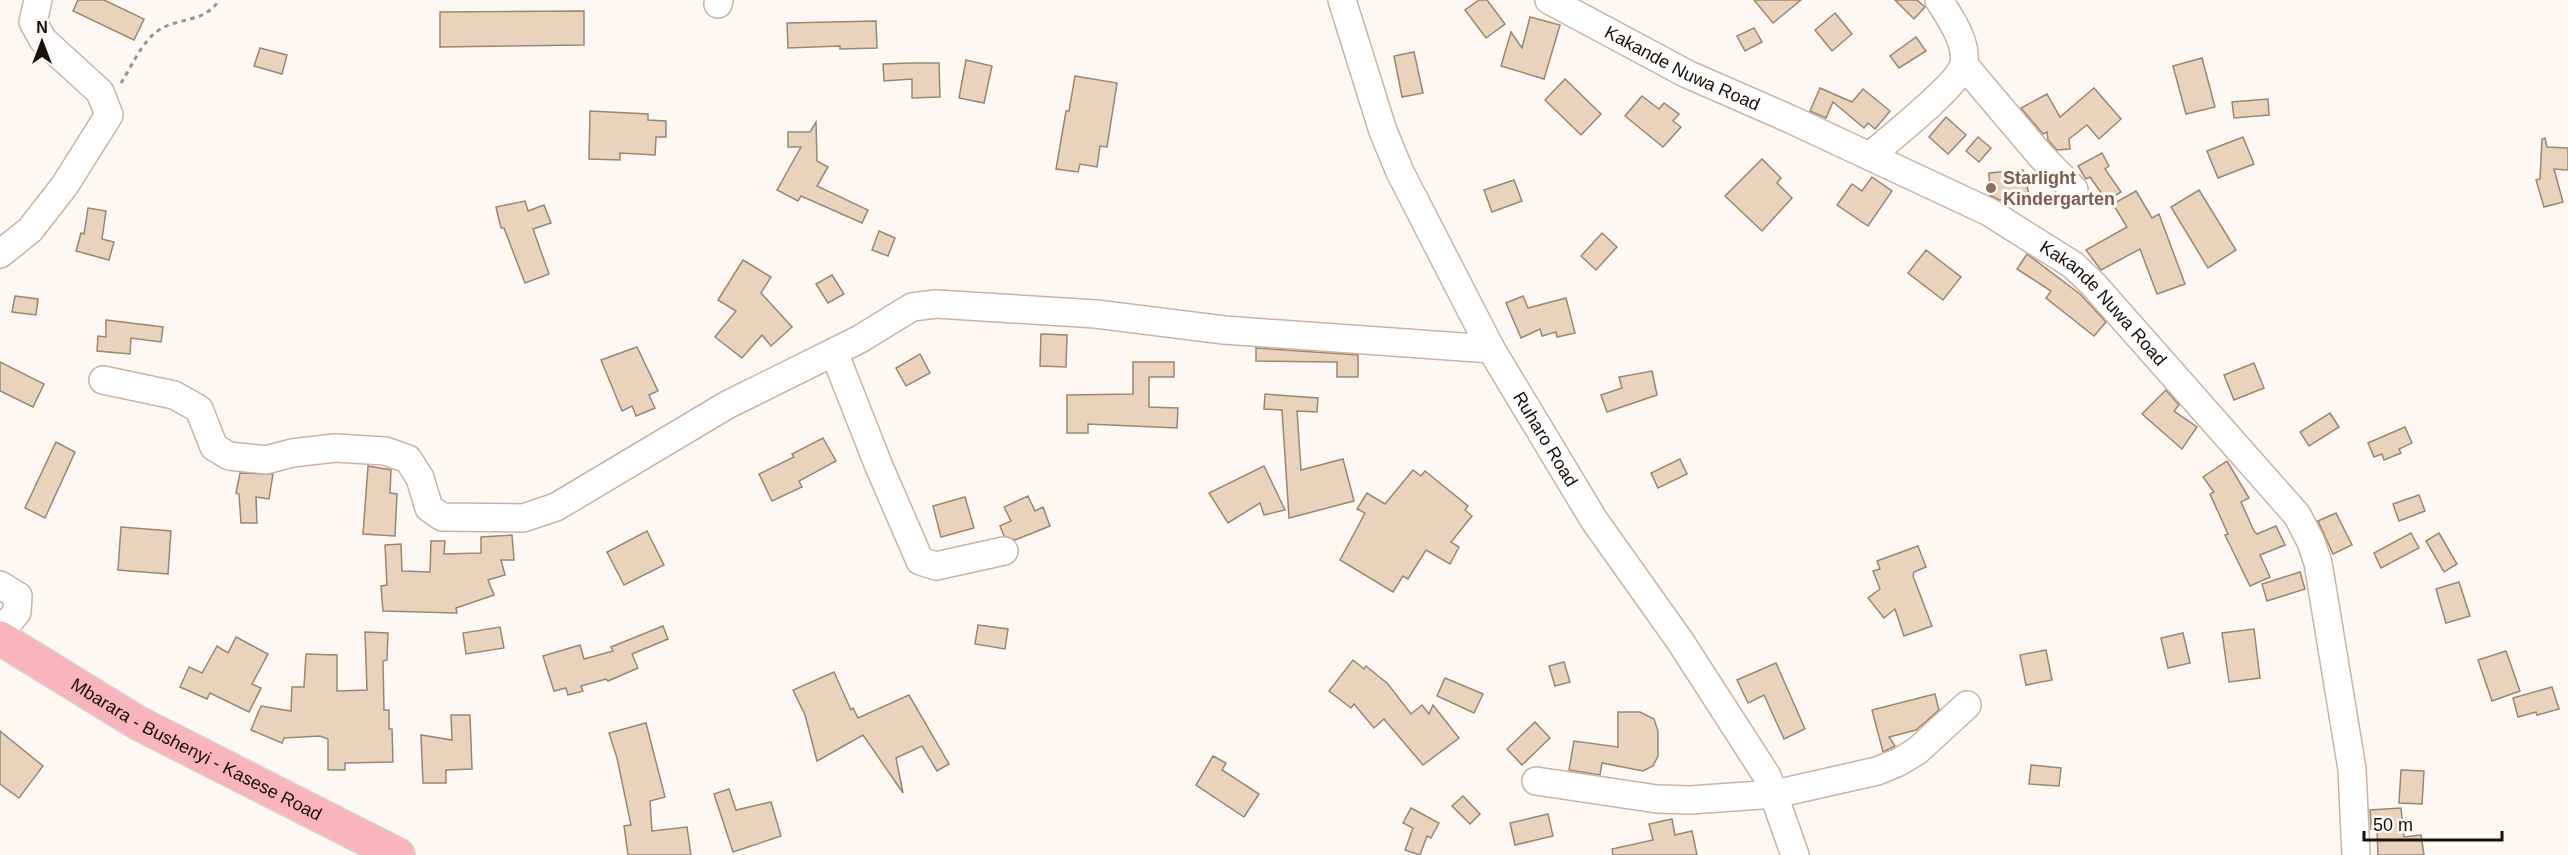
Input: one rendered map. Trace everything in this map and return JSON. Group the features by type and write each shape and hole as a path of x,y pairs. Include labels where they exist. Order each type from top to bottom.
{"main road":[{"name":"Mbarara - Bushenyi - Kasese Road","path":"0,638 138,723 398,855"}],"street":[{"path":"0,254 30,230 65,185 109,115 107,105 87,77 43,40 33,22 38,0"},
{"name":"Ruharo Road","path":"1342,0 1383,131 1400,172 1491,349 1593,520 1680,641 1761,766 1775,794 1795,855"},
{"name":"Kakande Nuwa Road","path":"1550,0 1687,74 1989,212 2073,265 2137,333 2297,515 2311,542 2318,563 2352,769 2356,855"},
{"path":"1939,0 1963,48 1964,65 2034,148 2074,190"},
{"path":"1870,156 1950,85 1964,65"},
{"path":"103,380 174,395 199,409 214,447 229,456 266,460 292,453 335,448 385,451 408,459 420,478 429,508 442,517 523,518 556,507 727,405 834,352 912,307 936,304 1096,314 1224,330 1491,349"},
{"path":"834,352 878,464 920,561 936,566 1004,550"},
{"path":"0,585 18,596 17,612 0,632"},
{"path":"1536,781 1657,799 1690,800 1775,794 1867,773 1899,762 1917,751 1967,705"}],"path":[{"path":"107,105 149,39 160,29 201,17 213,10 219,0"}],"building":[{"path":"78,0 104,0 144,19 134,40 73,11"},
{"path":"1479,0 1487,0 1505,24 1486,38 1465,10"},
{"path":"1754,0 1801,0 1773,23"},
{"path":"1895,0 1917,0 1925,7 1914,19"},
{"path":"584,11 584,45 440,47 440,12"},
{"path":"1835,13 1852,34 1832,51 1815,30"},
{"path":"1530,17 1560,25 1544,79 1501,66 1511,32 1522,48"},
{"path":"876,21 877,48 840,49 840,46 788,48 787,23"},
{"path":"1754,28 1762,42 1745,51 1737,36"},
{"path":"1916,37 1926,51 1899,68 1890,56"},
{"path":"260,48 287,55 282,74 254,66"},
{"path":"1414,52 1423,93 1402,97 1394,56"},
{"path":"2202,58 2215,107 2186,114 2173,66"},
{"path":"966,60 992,66 984,103 959,98"},
{"path":"939,63 940,97 912,98 912,79 884,81 883,64"},
{"path":"1075,76 1117,83 1107,147 1100,146 1097,167 1080,164 1078,172 1056,169 1066,111 1069,111"},
{"path":"1565,79 1601,114 1581,135 1545,100"},
{"path":"1820,88 1852,102 1863,89 1890,111 1875,129 1868,123 1864,128 1833,102 1826,118 1810,111"},
{"path":"2094,88 2121,119 2099,139 2087,125 2069,139 2070,149 2057,150 2048,140 2047,132 2043,134 2021,108 2047,94 2060,117"},
{"path":"1642,96 1659,109 1664,103 1679,114 1673,121 1681,127 1663,147 1625,116"},
{"path":"2268,99 2269,115 2234,118 2232,102"},
{"path":"590,111 648,114 648,120 666,121 666,137 656,137 655,155 620,153 620,160 589,159"},
{"path":"1946,117 1966,135 1948,154 1929,137"},
{"path":"816,122 817,161 828,167 817,186 868,210 862,223 801,196 798,201 777,190 801,147 788,147 788,132 810,132"},
{"path":"1978,137 1991,148 1979,162 1966,151"},
{"path":"2243,137 2254,164 2218,178 2207,151"},
{"path":"2545,138 2547,147 2568,148 2568,170 2554,169 2563,202 2544,207 2536,180 2540,179 2542,139"},
{"path":"2102,153 2109,166 2105,169 2121,192 2107,201 2090,177 2086,179 2078,166"},
{"path":"1762,159 1781,178 1777,183 1792,198 1762,231 1725,196"},
{"path":"2023,170 2030,198 1999,200 1990,195 1989,173"},
{"path":"1872,177 1892,191 1868,226 1837,205 1852,184 1862,191"},
{"path":"1514,180 1522,201 1492,212 1484,190"},
{"path":"2199,190 2236,250 2208,268 2171,207"},
{"path":"2136,191 2152,218 2159,214 2185,284 2157,294 2140,249 2101,270 2086,250 2127,227 2113,204"},
{"path":"525,201 528,211 544,205 551,223 533,229 549,274 525,283 504,228 501,228 496,207"},
{"path":"88,208 106,211 102,239 114,242 109,260 76,251 81,233 84,234"},
{"path":"879,231 895,238 888,256 872,250"},
{"path":"1602,233 1617,247 1596,270 1581,256"},
{"path":"1926,250 1961,277 1943,300 1908,273"},
{"path":"2027,254 2080,294 2106,322 2094,336 2046,298 2051,291 2017,269"},
{"path":"743,260 771,277 761,293 792,327 771,346 762,335 742,358 715,337 736,311 718,300"},
{"path":"832,275 844,294 828,303 816,284"},
{"path":"15,296 38,299 36,315 12,312"},
{"path":"1523,296 1528,308 1566,298 1575,333 1557,337 1556,332 1542,336 1540,329 1521,338 1506,303"},
{"path":"106,320 163,327 161,342 131,338 130,354 97,351 98,336 106,337"},
{"path":"1041,334 1067,335 1066,367 1040,366"},
{"path":"637,347 658,391 649,395 655,408 636,416 632,406 622,411 601,360"},
{"path":"1256,348 1358,355 1358,377 1337,377 1337,362 1256,361"},
{"path":"920,354 930,373 906,386 896,368"},
{"path":"0,362 44,384 33,407 0,391"},
{"path":"1133,362 1174,362 1174,377 1149,377 1149,407 1178,408 1177,428 1088,424 1088,433 1067,433 1067,395 1133,394"},
{"path":"2254,363 2264,388 2234,400 2224,375"},
{"path":"1652,371 1657,395 1607,412 1601,395 1622,388 1619,377"},
{"path":"2166,390 2179,405 2174,411 2197,427 2182,449 2142,414"},
{"path":"1265,394 1318,398 1317,412 1297,411 1301,470 1343,459 1354,501 1289,518 1282,410 1264,409"},
{"path":"2330,413 2339,427 2309,446 2300,432"},
{"path":"2405,427 2412,443 2399,449 2401,453 2384,460 2382,454 2374,457 2368,443"},
{"path":"823,438 836,461 799,481 802,487 772,501 759,474 794,457 792,454"},
{"path":"56,442 75,452 45,518 25,508"},
{"path":"1680,459 1687,474 1658,488 1651,473"},
{"path":"2227,461 2249,498 2241,502 2254,531 2257,534 2276,526 2285,545 2260,555 2270,577 2250,586 2225,535 2228,534 2210,494 2214,492 2203,477"},
{"path":"368,466 391,470 390,493 397,494 395,536 363,534"},
{"path":"1264,466 1285,510 1264,515 1260,503 1228,523 1209,493"},
{"path":"1413,470 1421,476 1425,471 1468,506 1465,510 1472,516 1451,542 1459,547 1450,564 1426,550 1408,579 1403,576 1393,592 1340,560 1365,513 1357,509 1367,493 1385,504"},
{"path":"240,473 273,474 269,499 256,497 257,523 241,523 239,494 236,493"},
{"path":"2419,495 2425,511 2399,521 2393,504"},
{"path":"1028,496 1035,511 1043,507 1050,526 1015,540 1004,536 1000,526 1011,521 1004,507"},
{"path":"965,497 974,528 941,537 933,506"},
{"path":"2336,513 2352,545 2333,554 2318,521"},
{"path":"121,527 171,531 168,574 118,570"},
{"path":"647,531 664,565 624,585 607,552"},
{"path":"2411,533 2419,548 2381,568 2374,553"},
{"path":"2439,533 2457,564 2444,572 2426,541"},
{"path":"512,535 514,560 501,560 505,575 488,580 494,595 456,608 457,613 383,611 381,586 387,585 385,545 401,544 402,571 430,572 431,541 445,541 444,554 481,553 481,537"},
{"path":"1918,546 1926,567 1914,572 1913,576 1932,626 1904,636 1895,609 1884,618 1868,598 1880,589 1873,571 1880,569 1877,561"},
{"path":"2300,572 2305,589 2267,601 2262,584"},
{"path":"2459,582 2470,616 2446,623 2436,589"},
{"path":"978,625 1008,629 1005,649 975,644"},
{"path":"663,626 668,639 632,654 638,668 608,681 606,679 581,686 583,691 568,695 566,688 554,691 543,656 580,645 584,659 613,651 611,647"},
{"path":"500,627 504,648 466,654 463,633"},
{"path":"2254,629 2260,678 2229,682 2222,633"},
{"path":"365,632 388,633 387,660 383,661 384,710 389,710 393,762 345,763 345,770 328,770 328,739 320,736 284,738 282,743 251,730 261,706 291,711 292,687 304,687 306,654 337,655 337,691 367,690"},
{"path":"2183,633 2190,663 2168,668 2161,638"},
{"path":"236,637 268,654 252,684 261,688 249,712 210,693 207,699 180,687 189,667 202,673 217,646 228,653"},
{"path":"2046,650 2052,680 2026,685 2020,655"},
{"path":"2506,651 2520,691 2492,701 2478,660"},
{"path":"1353,660 1364,669 1366,666 1388,684 1411,714 1422,705 1429,714 1433,705 1459,738 1423,765 1384,719 1374,728 1354,704 1351,708 1329,691"},
{"path":"1564,662 1570,682 1555,686 1549,666"},
{"path":"1776,663 1805,729 1784,739 1764,695 1748,703 1737,680"},
{"path":"834,672 851,710 853,708 858,718 909,695 949,764 937,771 922,746 896,758 903,793 863,735 817,761 805,715 793,690"},
{"path":"1445,678 1483,694 1474,713 1437,696"},
{"path":"2552,687 2559,709 2518,717 2513,698"},
{"path":"1935,694 1939,710 1916,730 1889,737 1895,746 1883,752 1872,710"},
{"path":"1618,712 1640,712 1654,719 1658,731 1658,756 1653,766 1643,771 1602,763 1600,775 1569,770 1574,741 1618,747"},
{"path":"451,715 470,715 472,769 446,770 446,783 423,783 421,735 452,740"},
{"path":"1535,722 1550,738 1522,765 1507,749"},
{"path":"646,723 665,797 650,801 652,831 687,827 691,855 628,855 624,826 631,825 617,758 609,733"},
{"path":"0,731 43,766 19,798 0,784"},
{"path":"1213,756 1226,763 1222,770 1259,794 1244,817 1196,785"},
{"path":"2031,765 2061,768 2059,786 2029,784"},
{"path":"2401,770 2424,771 2422,804 2399,803"},
{"path":"729,789 736,810 771,802 781,836 733,852 714,794"},
{"path":"1463,796 1480,814 1470,824 1452,806"},
{"path":"1411,808 1439,823 1431,838 1427,836 1420,855 1405,850 1413,828 1403,823"},
{"path":"2401,808 2404,837 2421,835 2424,855 2378,855 2377,829 2371,829 2370,810"},
{"path":"1548,814 1553,836 1515,845 1510,823"},
{"path":"1672,819 1675,835 1692,831 1697,855 1613,855 1612,849 1653,840 1649,824"}],"place":[{"name":"Starlight Kindergarten","path":"1991,188"}]}
